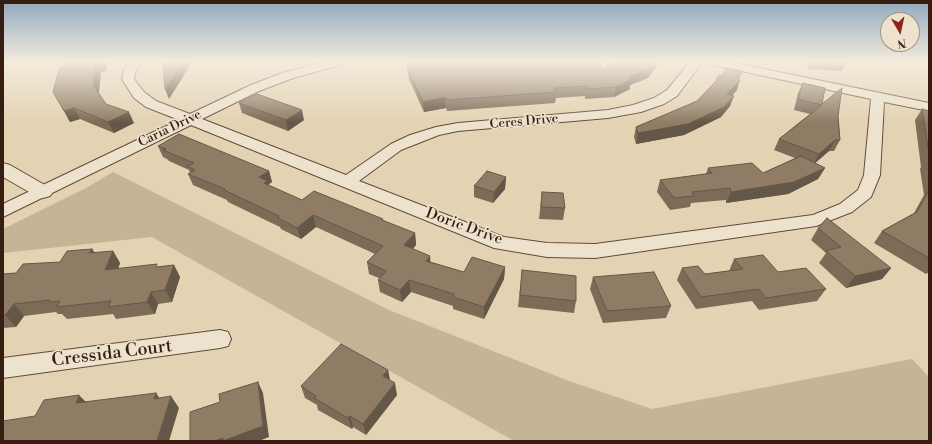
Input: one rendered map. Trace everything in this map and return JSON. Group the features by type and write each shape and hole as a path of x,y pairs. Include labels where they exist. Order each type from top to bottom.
{"street":[{"name":"Doric Drive","path":"130,82 139,95 150,104 500,243 547,250 595,251 816,220 846,208 865,193 872,175 878,97"},
{"name":"Caria Drive","path":"3,211 254,88 270,82"},
{"name":"Ceres Drive","path":"347,182 396,147 415,138 436,131 458,127 608,114 636,109 659,101 672,93 681,82"},
{"path":"806,82 929,107"},
{"path":"3,169 43,192"},
{"name":"Cressida Court","path":"3,368 220,340"}],"shaded area":[{"path":"113,172 389,310 569,381 652,409 912,359 929,377 929,441 514,441 152,237 3,253 3,229 86,188"}],"building":[{"path":"56,82 93,82 93,85 106,104 129,112 108,122 74,108 64,111 53,92"},
{"path":"164,82 170,82 165,89"},
{"path":"414,82 627,82 616,87 586,89 588,87 587,86 554,88 556,92 447,100 445,97 423,102"},
{"path":"715,82 738,82 727,94 734,96 724,107 688,124 638,133 636,127 697,101"},
{"path":"803,83 825,88 822,104 842,88 838,116 840,140 835,140 819,154 779,139 822,105 798,99"},
{"path":"257,94 302,110 286,120 239,103"},
{"path":"922,109 929,111 929,154"},
{"path":"179,134 269,171 259,177 268,181 264,183 302,200 314,191 415,233 404,245 430,256 426,261 464,272 472,257 505,267 484,307 453,297 454,294 409,280 400,290 378,280 386,271 367,262 383,246 313,215 297,228 278,218 279,216 224,190 225,189 188,174 195,170 187,166 194,163 163,150 166,149 158,146"},
{"path":"801,156 825,168 794,182 731,192 730,188 692,192 694,196 674,198 660,180 712,173 708,168 752,163 763,173"},
{"path":"487,171 506,177 494,192 474,186"},
{"path":"929,190 929,258 882,231 917,212"},
{"path":"542,192 563,193 565,208 541,207"},
{"path":"827,218 891,268 855,276 826,251 841,247 818,228"},
{"path":"92,249 89,253 113,251 105,270 157,264 156,267 174,265 165,290 151,292 147,302 108,307 111,301 57,307 60,301 48,302 50,300 14,304 5,315 3,315 3,274 16,273 23,264 60,262 67,251"},
{"path":"763,255 778,272 806,268 826,289 766,298 759,289 701,297 682,268 698,266 705,274 743,269 734,259"},
{"path":"522,270 576,276 576,301 520,295"},
{"path":"654,272 671,306 607,311 593,277"},
{"path":"341,344 388,370 383,376 395,383 363,424 350,416 348,418 314,398 316,396 301,386"},
{"path":"258,382 263,426 223,441 223,438 214,441 190,441 190,412 220,402 219,394"},
{"path":"156,393 154,399 171,396 157,441 3,441 3,421 35,416 44,400 79,395 76,403"}]}
